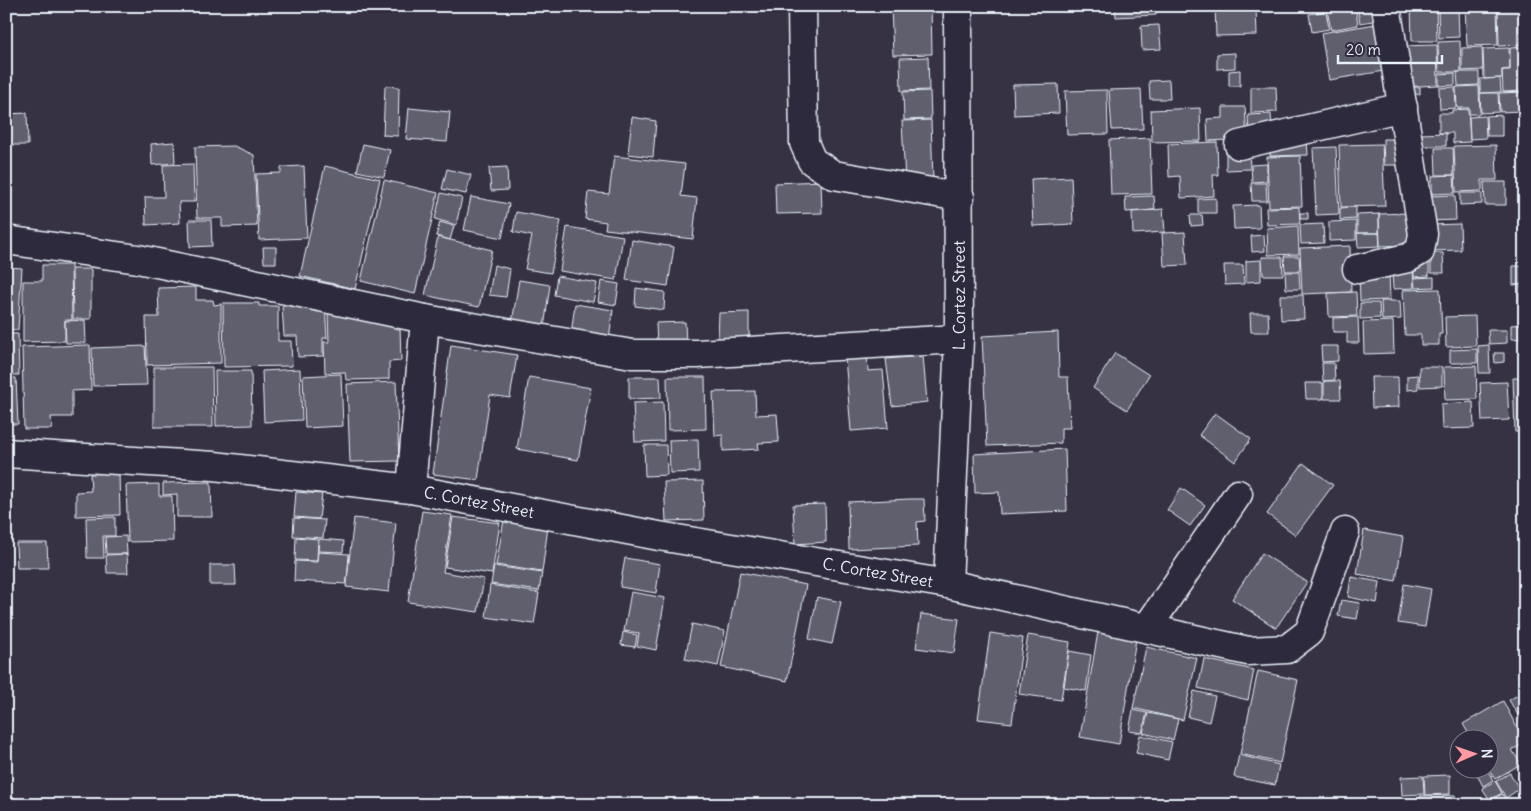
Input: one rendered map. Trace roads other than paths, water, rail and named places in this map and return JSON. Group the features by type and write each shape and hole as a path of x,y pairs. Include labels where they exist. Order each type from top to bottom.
{"street":[{"path":"802,6 804,143 812,161 834,175 960,197"},
{"name":"L. Cortez Street","path":"948,584 958,339 960,197 958,6"},
{"path":"1357,269 1408,258 1420,251 1423,234 1386,6"},
{"path":"1239,145 1403,107"},
{"path":"6,240 138,259 425,319 632,354 697,354 958,339"},
{"path":"411,490 425,319"},
{"name":"C. Cortez Street","path":"6,453 214,466 411,490 659,536 948,584 1248,651 1287,649 1309,632 1345,532"},
{"path":"1147,628 1238,494"}]}
